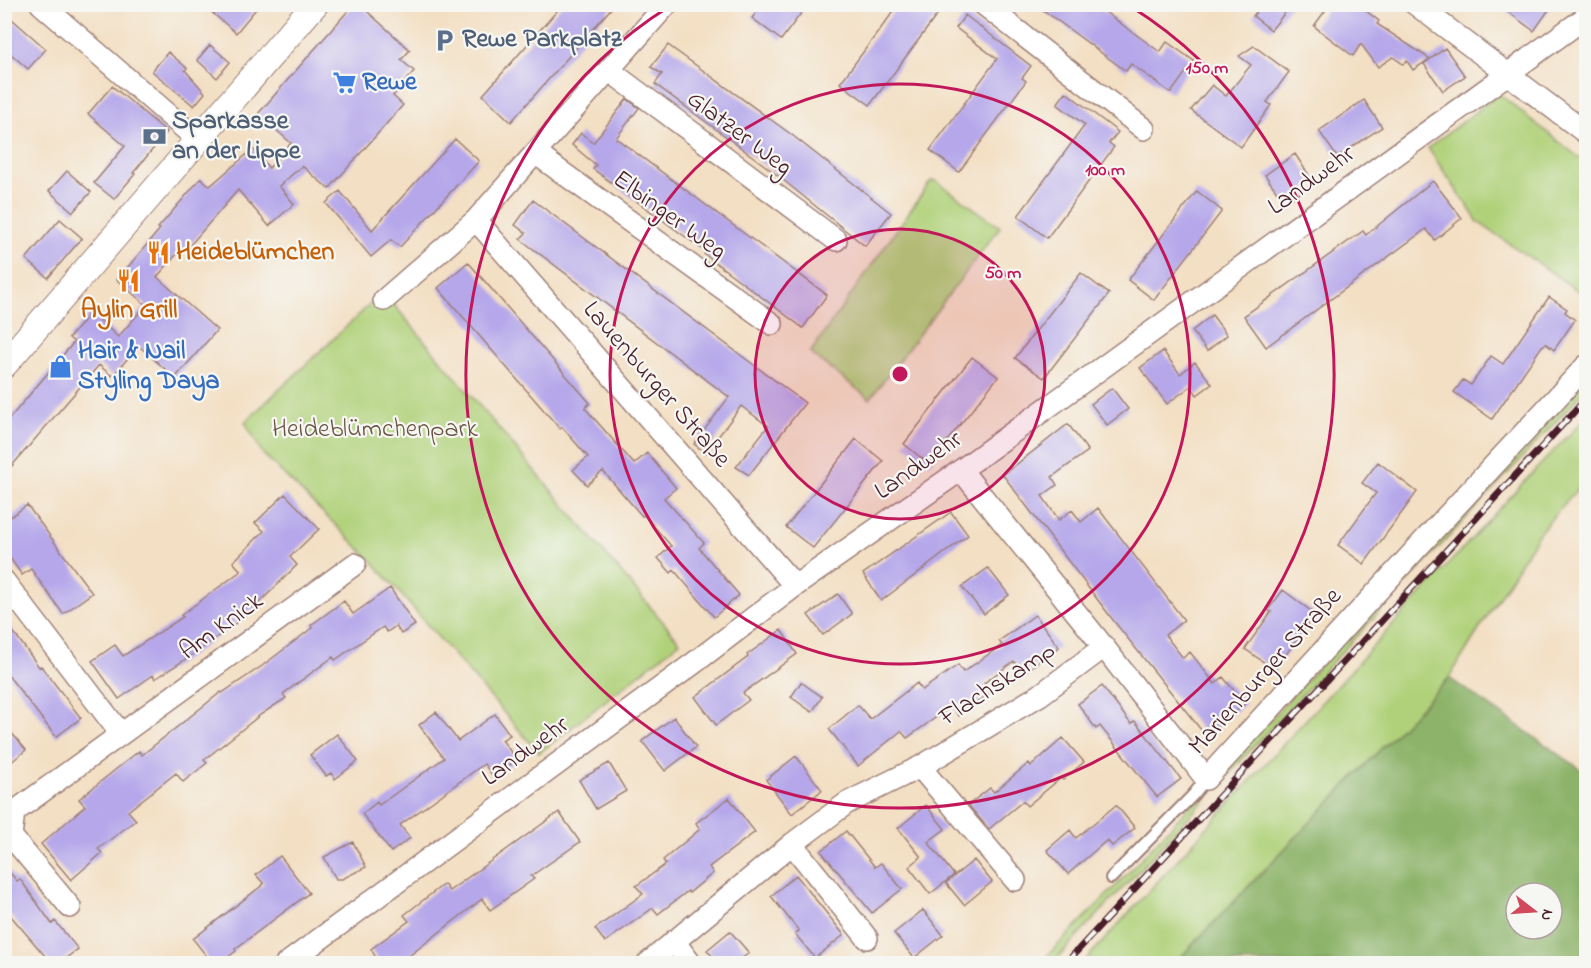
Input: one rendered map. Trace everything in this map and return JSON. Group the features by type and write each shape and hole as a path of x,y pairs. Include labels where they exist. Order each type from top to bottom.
{"street":[{"path":"41,4 199,141"},
{"path":"8,355 199,141 315,4"},
{"path":"384,300 476,220 667,4"},
{"path":"983,4 1144,129"},
{"path":"1415,4 1587,133"},
{"name":"Landwehr","path":"286,963 795,586 961,470 1587,17"},
{"name":"Glatzer Weg","path":"610,71 836,240"},
{"name":"Elbinger Weg","path":"535,153 772,324"},
{"name":"Lauenburger Straße","path":"476,220 795,586"},
{"name":"Marienburger Straße","path":"961,470 1104,647 1206,779 1587,366"},
{"name":"Am Knick","path":"70,907 10,836 14,812 355,564"},
{"path":"4,581 121,734"},
{"name":"Flachskamp","path":"647,963 792,844 847,803 920,766 1040,695 1104,647"},
{"path":"920,766 1015,880"},
{"path":"792,844 867,938"},
{"path":"674,941 691,963"}],"lane":[{"path":"1111,878 1206,779"}],"green space":[{"path":"1499,94 1586,163 1586,296 1478,222 1428,148"},
{"path":"931,181 936,181 1000,227 870,399 810,353"},
{"name":"Heideblümchenpark","path":"383,292 680,642 539,753 371,560 263,454 245,422"},
{"path":"1586,379 1586,389 1053,963 1039,964 1113,889"},
{"path":"1586,417 1586,479 1539,533 1449,678 1175,963 1082,964 1521,485"},
{"path":"1449,678 1586,773 1586,963 1175,963"}],"building":[{"path":"202,4 260,4 236,33"},
{"path":"354,4 359,4 410,50 401,60 414,71 393,96 403,105 329,189 302,166 279,186 294,204 269,226 238,190 185,251 182,248 157,277 217,330 175,378 139,346 112,376 99,365 4,475 4,425 74,342 69,338 91,312 118,337 146,305 117,280 201,178 210,186 253,149 269,168 291,143 258,114"},
{"path":"563,4 615,4 511,122 483,95"},
{"path":"762,4 808,4 781,40 752,18"},
{"path":"899,4 926,4 937,15 870,105 840,83"},
{"path":"1035,4 1094,4 1160,52 1167,42 1194,61 1171,93 1131,64 1126,71"},
{"path":"1262,4 1292,4 1271,30 1253,16"},
{"path":"1330,4 1357,4 1379,21 1377,24 1430,59 1413,70 1407,61 1403,64 1393,57 1378,67 1361,44 1353,56 1314,26"},
{"path":"1497,4 1553,4 1534,31"},
{"path":"4,12 46,49 28,69 4,48"},
{"path":"965,15 1031,66 1022,78 1026,81 959,172 930,150 997,59 956,28"},
{"path":"210,45 230,62 217,78 197,60"},
{"path":"668,45 792,135 891,213 865,246 767,167 655,84 662,74 651,67"},
{"path":"1254,46 1289,72 1267,102 1271,105 1241,147 1191,110 1212,85 1226,96 1251,65 1239,56"},
{"path":"1445,48 1465,76 1443,91 1424,64"},
{"path":"168,52 187,68 185,70 205,93 194,106 152,71"},
{"path":"112,86 167,132 114,199 94,183 125,146 88,114"},
{"path":"1066,92 1118,132 1109,143 1114,147 1047,238 1018,216 1085,125 1057,104"},
{"path":"627,99 639,108 616,138 827,295 803,328 704,254 706,252 593,169 596,165 572,145 581,133 593,143"},
{"path":"1364,100 1382,127 1337,157 1319,131"},
{"path":"455,139 479,161 400,247 391,240 371,257 326,203 340,191 372,230"},
{"path":"1295,154 1314,183 1285,203 1265,175"},
{"path":"67,171 91,192 73,212 49,191"},
{"path":"1433,181 1462,218 1435,240 1426,229 1266,347 1244,316 1363,231 1366,235"},
{"path":"1197,191 1222,211 1154,300 1128,280"},
{"path":"533,200 805,403 749,475 736,467 768,426 741,406 706,453 694,444 729,397 520,239 526,233 515,225"},
{"path":"60,219 82,238 48,278 26,259"},
{"path":"468,262 590,403 585,408 634,464 647,453 676,488 664,498 704,543 699,548 739,595 714,617 674,570 671,573 658,558 671,546 603,471 587,485 573,470 588,457 562,427 560,429 438,288"},
{"path":"1081,273 1109,294 1044,378 1015,358"},
{"path":"1549,297 1567,309 1565,312 1575,320 1554,350 1546,344 1542,346 1492,419 1454,392 1463,380 1471,385 1491,356 1503,364"},
{"path":"1212,315 1227,335 1207,351 1192,331"},
{"path":"1163,351 1180,374 1195,362 1212,384 1197,395 1191,386 1167,404 1140,368"},
{"path":"972,357 998,377 929,464 904,444"},
{"path":"1112,388 1128,409 1107,425 1091,404"},
{"path":"1068,424 1088,451 1052,477 1057,485 1042,496 1059,520 1072,510 1081,522 1098,508 1184,620 1165,635 1183,658 1190,652 1215,684 1223,677 1245,704 1206,736 1113,620 1003,475"},
{"path":"856,439 883,461 813,548 786,527"},
{"path":"1378,462 1417,492 1364,564 1338,545 1376,493 1362,483"},
{"path":"285,494 319,529 290,557 297,565 249,613 197,652 155,679 153,675 119,699 92,661 115,645 123,656 183,617 181,615 241,571 233,562 264,531 255,523"},
{"path":"27,505 92,593 63,614 31,569 22,575 4,550 4,522"},
{"path":"951,512 968,535 881,601 863,574"},
{"path":"988,568 1009,595 984,614 962,587"},
{"path":"390,588 415,625 401,634 396,626 387,632 383,627 335,660 333,657 283,694 286,698 260,715 204,760 207,763 183,782 176,773 128,811 136,820 98,849 102,853 71,880 41,844 85,806 79,799 139,751 142,755 221,692 262,666 344,601 353,614"},
{"path":"1283,590 1315,614 1275,670 1245,649 1271,612 1268,610"},
{"path":"838,594 852,614 823,635 808,615"},
{"path":"1035,615 1059,647 1022,674 1014,661 984,683 991,692 959,716 952,706 907,738 901,731 858,766 829,729 858,705 870,719 917,683 922,690 958,665 963,672 1002,645 999,641"},
{"path":"4,619 39,667 41,666 81,718 56,737 4,670"},
{"path":"781,630 797,654 743,693 749,700 716,725 695,697"},
{"path":"801,682 822,697 812,712 791,697"},
{"path":"1102,686 1131,724 1135,721 1181,779 1157,797 1100,726 1096,729 1078,704"},
{"path":"436,712 458,741 495,714 510,735 502,740 517,760 493,776 484,764 400,825 410,838 391,852 362,814 377,802 379,805 444,758 419,725"},
{"path":"674,717 696,747 665,771 642,741"},
{"path":"4,724 26,750 4,768"},
{"path":"337,734 358,761 335,779 331,773 326,776 310,755"},
{"path":"1063,738 1084,762 1027,806 1023,801 989,829 968,805 990,788 994,792 1029,763 1031,766"},
{"path":"796,756 822,790 792,814 766,780"},
{"path":"609,763 626,791 596,809 579,780"},
{"path":"729,798 755,832 709,867 713,873 689,893 688,891 658,914 653,908 605,942 595,929 643,894 636,886 666,864 663,860 700,829 696,823"},
{"path":"926,805 945,829 928,842 954,875 930,894 909,867 921,857 898,828"},
{"path":"1116,805 1135,828 1112,846 1107,840 1068,874 1047,850 1070,830 1076,838"},
{"path":"559,812 580,842 531,876 534,879 490,910 482,899 400,963 379,963 371,949 409,921 404,915 444,884 449,891"},
{"path":"846,831 875,867 881,863 902,889 872,913 821,851"},
{"path":"353,842 366,867 342,879 336,879 324,857"},
{"path":"280,856 309,893 220,963 212,963 193,939 264,884 256,875"},
{"path":"974,860 992,882 964,905 946,883"},
{"path":"4,866 17,881 20,879 52,924 55,921 78,949 59,963 51,963 4,908"},
{"path":"796,875 844,935 815,958 795,934 799,931 771,896"},
{"path":"923,910 943,935 914,958 894,933"},
{"path":"730,931 749,953 736,963 718,963 707,950"}],"railway":[{"path":"1065,964 1586,399"}],"place":[{"name":"Rewe Parkplatz","path":"444,40"},
{"name":"Rewe","path":"344,83"},
{"name":"Sparkasse an der Lippe","path":"154,137"},
{"name":"Heideblümchen","path":"158,253"},
{"name":"Aylin Grill","path":"129,280"},
{"name":"Hair & Nail Styling Daya","path":"60,367"}]}
